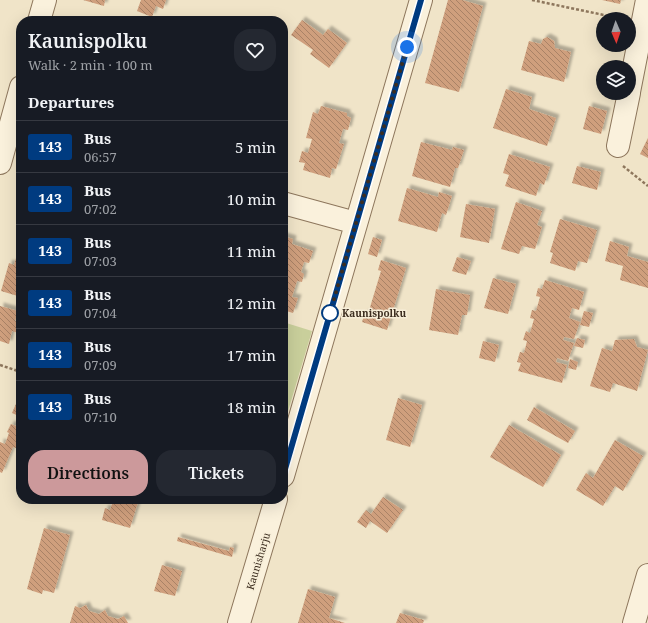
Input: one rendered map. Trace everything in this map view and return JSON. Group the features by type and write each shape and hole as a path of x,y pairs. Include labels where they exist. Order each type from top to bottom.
{"street":[{"path":"40,16 45,0"},
{"path":"635,60 647,0"},
{"path":"288,459 356,224 418,1"},
{"path":"618,146 627,100"},
{"path":"0,163 16,105"},
{"path":"288,204 356,224"},
{"name":"Kaunisharju","path":"239,623 275,504"},
{"path":"634,623 648,575"}],"path":[{"path":"532,0 596,13"},
{"path":"618,146 623,166 648,186"},
{"path":"0,366 16,371"}],"green space":[{"path":"288,324 312,331 288,411"}],"building":[{"path":"83,0 105,0 104,6"},
{"path":"141,0 166,0 163,9 156,6 152,16 137,11"},
{"path":"448,0 462,0 483,6 459,92 425,83"},
{"path":"602,0 621,0 620,4"},
{"path":"302,20 323,35 328,29 347,43 329,68 310,54 313,50 291,35"},
{"path":"547,37 554,41 555,48 571,52 564,82 521,70 529,41 541,44 543,39"},
{"path":"506,89 532,97 529,109 556,118 547,146 493,128"},
{"path":"321,106 347,113 347,116 351,118 348,130 343,129 339,143 344,144 336,169 332,168 330,178 303,170 305,163 299,162 302,151 308,153 312,139 306,138 313,112 318,114"},
{"path":"589,106 607,111 601,134 583,129"},
{"path":"648,138 648,158 640,154"},
{"path":"421,142 452,150 453,147 464,150 458,168 455,168 450,187 412,176"},
{"path":"509,154 550,167 544,185 540,183 536,196 505,186 509,175 503,173"},
{"path":"577,166 601,172 597,190 572,183"},
{"path":"407,188 438,197 439,192 452,196 446,215 442,213 437,232 398,221"},
{"path":"516,202 542,211 537,225 542,227 535,249 522,246 519,254 501,249"},
{"path":"466,204 495,209 489,243 460,237"},
{"path":"560,219 597,230 587,263 578,261 575,271 550,263 553,253 550,252"},
{"path":"373,237 382,240 377,257 368,254"},
{"path":"288,238 293,239 292,244 313,251 309,263 304,262 301,272 304,274 302,282 297,281 292,297 298,298 293,313 288,312"},
{"path":"610,241 629,247 627,256 648,262 648,288 620,280 623,266 605,261"},
{"path":"457,257 471,261 466,275 452,271"},
{"path":"16,258 16,296 1,291 9,263 14,265"},
{"path":"381,260 406,268 387,330 362,322 365,313 368,314 381,271 378,270"},
{"path":"493,278 516,284 508,314 484,308"},
{"path":"545,280 584,292 579,310 572,308 569,318 580,322 574,339 564,337 563,340 574,343 568,361 557,358 556,362 567,365 562,383 518,371 521,363 517,362 520,352 524,353 527,341 523,340 526,331 530,333 534,319 530,318 532,310 536,311 540,297 536,296 538,288 542,289"},
{"path":"436,289 470,295 467,315 462,315 458,335 429,330"},
{"path":"0,306 16,310 16,332 12,331 9,344 0,341"},
{"path":"584,311 593,313 589,327 580,325"},
{"path":"577,338 585,340 583,348 574,346"},
{"path":"634,339 637,347 648,350 637,391 613,383 610,392 590,386 602,348 612,351 615,340"},
{"path":"483,341 499,345 495,362 479,358"},
{"path":"570,359 578,362 576,370 568,368"},
{"path":"398,398 422,405 410,447 386,440"},
{"path":"16,404 16,415 12,413"},
{"path":"534,407 575,431 568,443 527,420"},
{"path":"11,424 16,426 16,448 13,447 2,473 0,472 0,442 5,444 9,433 7,432"},
{"path":"509,425 561,455 543,487 490,457"},
{"path":"615,440 643,456 623,491 615,486 603,506 576,490 586,473 593,478"},
{"path":"383,497 403,510 387,533 370,521 366,528 357,522 366,510 371,514"},
{"path":"112,504 137,504 130,528 102,520 105,508 110,510"},
{"path":"44,528 70,535 54,593 43,590 42,594 27,589"},
{"path":"178,537 229,551 230,547 234,548 232,557 177,541"},
{"path":"162,565 182,571 175,596 154,591"},
{"path":"308,589 335,597 329,618 345,623 298,623"},
{"path":"86,605 89,611 99,614 105,610 108,616 118,619 124,616 128,623 70,623 75,606 80,608"},
{"path":"400,613 424,620 423,623 396,623"}],"bus line":[{"name":"143","path":"288,459 421,0"}],"place":[{"name":"Kaunispolku","path":"330,313"}],"route":[{"path":"330,313 407,47"}]}
